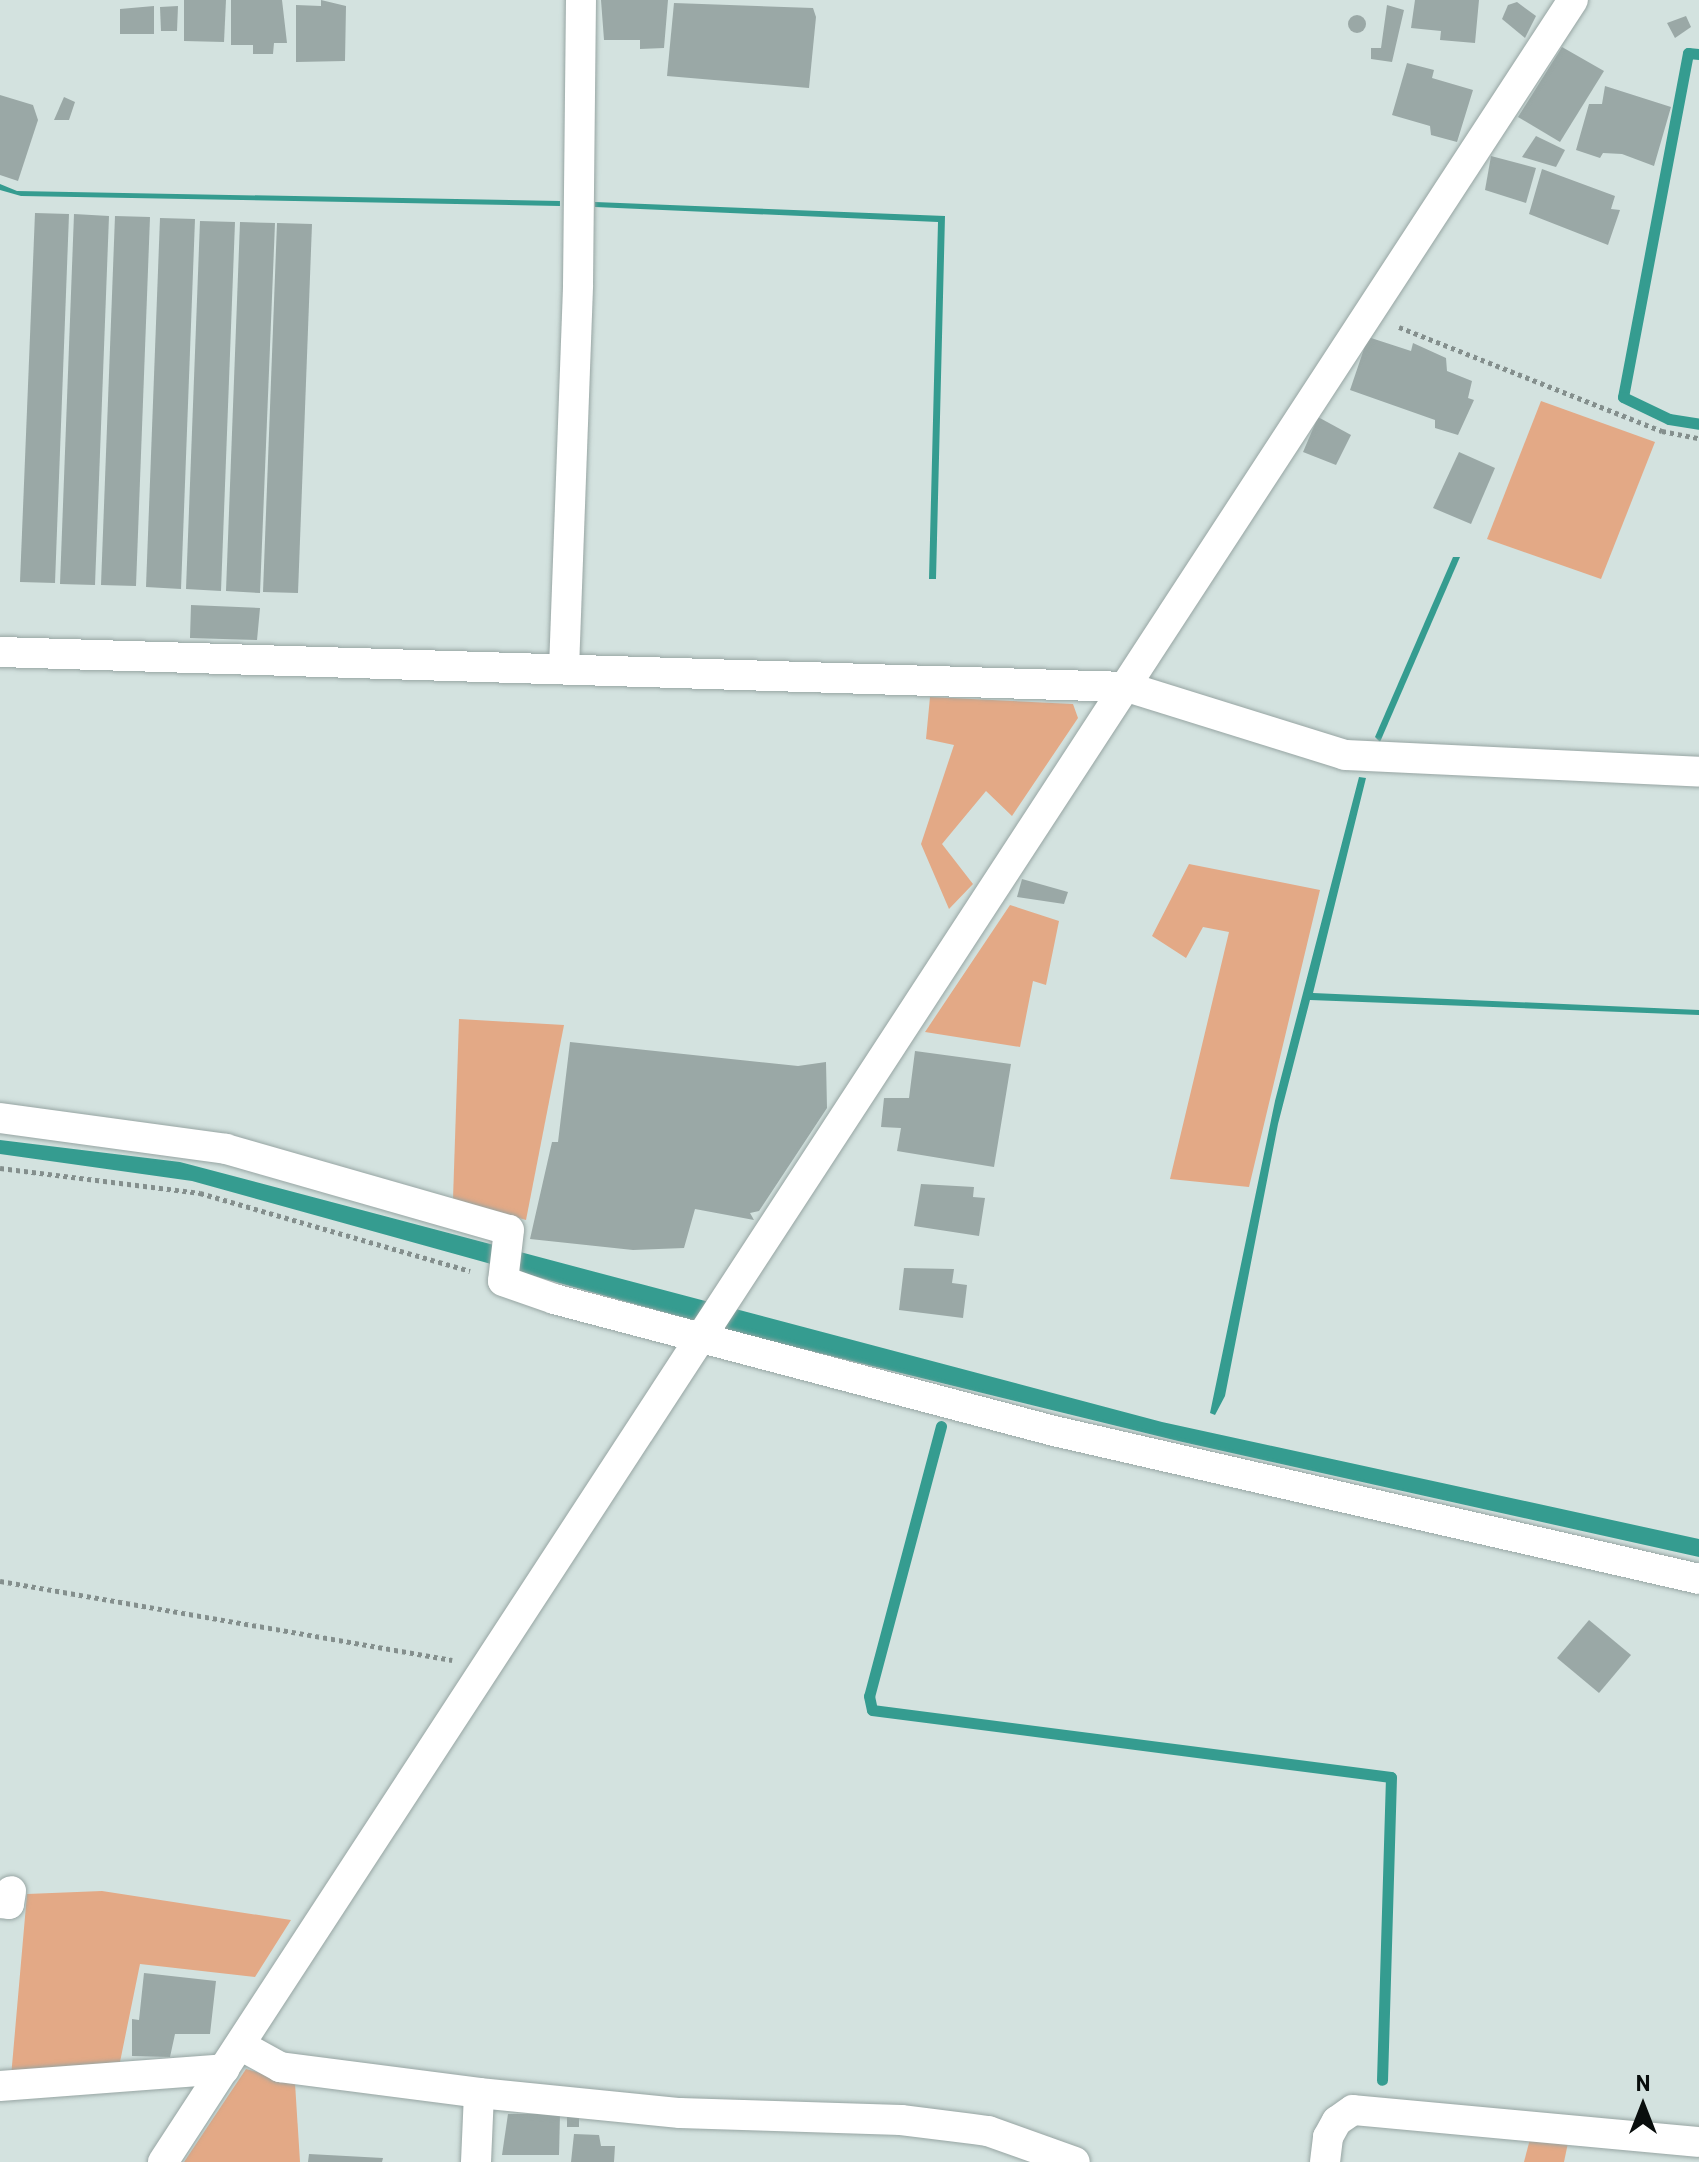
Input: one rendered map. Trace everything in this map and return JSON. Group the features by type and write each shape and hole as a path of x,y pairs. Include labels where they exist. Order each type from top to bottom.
{"street":[{"path":"564,669 578,285 581,0"},
{"path":"163,2162 1127,687 1364,313 1573,0"},
{"path":"0,652 1127,687 1345,755 1699,772"},
{"path":"0,1118 226,1149 509,1230 503,1281 1054,1431 1699,1579"},
{"path":"0,2086 232,2057 280,2067 479,2093 680,2113 901,2120 988,2131 1075,2162"},
{"path":"476,2162 479,2093"},
{"path":"1325,2162 1328,2137 1337,2121 1353,2110 1699,2142"}],"path":[{"path":"1364,313 1662,431 1699,438"},
{"path":"0,1168 200,1193 503,1281"},
{"path":"0,1581 488,1666"}],"shaded area":[{"path":"0,184 17,191 560,201 560,206 21,196 0,190"},
{"path":"595,202 945,216 936,579 929,579 938,222 595,207"},
{"path":"1541,401 1655,442 1601,579 1487,539"},
{"path":"1453,557 1460,557 1380,742 1375,737"},
{"path":"930,697 1073,704 1078,718 1012,816 986,791 942,844 973,884 949,909 921,844 954,745 926,739"},
{"path":"1359,777 1366,778 1313,993 1699,1010 1699,1015 1310,1000 1278,1124 1225,1396 1215,1415 1210,1413 1275,1101"},
{"path":"1189,864 1320,890 1249,1187 1170,1179 1229,932 1203,927 1186,958 1152,936"},
{"path":"1010,905 1059,921 1046,985 1033,981 1020,1047 925,1032"},
{"path":"459,1019 564,1025 526,1220 453,1199"},
{"path":"0,1140 180,1162 1162,1422 1699,1539 1699,1557 1178,1441 750,1336 192,1181 0,1154"},
{"path":"102,1891 291,1920 255,1977 140,1964 120,2062 11,2077 27,1894"},
{"path":"246,2069 295,2083 300,2162 184,2162"},
{"path":"1531,2135 1569,2138 1564,2162 1524,2162"}],"building":[{"path":"184,0 226,0 224,42 184,41"},
{"path":"231,0 282,0 287,43 274,43 273,54 253,54 253,45 231,45"},
{"path":"321,0 346,6 345,61 296,62 296,5 321,6"},
{"path":"601,0 668,0 664,48 640,49 640,40 604,40"},
{"path":"1415,0 1479,0 1475,43 1440,40 1441,31 1411,28"},
{"path":"1517,2 1536,16 1525,38 1502,19 1508,5"},
{"path":"674,3 813,8 816,17 809,88 667,76"},
{"path":"1387,5 1404,10 1392,62 1371,59 1371,48 1381,48"},
{"path":"154,6 154,34 120,34 120,9"},
{"path":"178,6 177,31 161,31 160,7"},
{"path":"1357,15 1366,24 1357,33 1348,24"},
{"path":"1686,16 1691,27 1675,38 1667,23"},
{"path":"1562,47 1604,71 1560,142 1518,117"},
{"path":"1407,63 1434,70 1432,78 1473,90 1457,142 1431,135 1430,126 1392,115"},
{"path":"1605,86 1671,107 1654,166 1622,154 1603,153 1600,158 1576,150 1589,104 1602,104"},
{"path":"0,95 33,105 38,120 18,181 0,175"},
{"path":"64,97 75,102 69,120 54,120"},
{"path":"1536,136 1565,150 1556,167 1522,157"},
{"path":"1491,156 1536,168 1526,203 1485,190"},
{"path":"1542,169 1615,196 1611,209 1620,210 1608,245 1529,214"},
{"path":"35,213 69,214 55,583 20,582"},
{"path":"74,214 109,216 95,585 60,584"},
{"path":"115,216 150,217 136,586 101,585"},
{"path":"160,218 195,219 181,589 146,587"},
{"path":"200,221 235,222 221,591 186,589"},
{"path":"240,222 275,223 260,593 226,591"},
{"path":"277,223 312,224 298,593 263,592"},
{"path":"1368,337 1411,351 1413,343 1446,358 1447,371 1472,381 1468,398 1474,400 1458,435 1435,428 1435,420 1350,390"},
{"path":"1318,417 1351,435 1336,465 1303,452"},
{"path":"1459,452 1495,468 1471,524 1433,508"},
{"path":"191,605 260,608 257,640 190,638"},
{"path":"1022,879 1068,892 1064,904 1017,897"},
{"path":"570,1042 798,1066 826,1062 827,1108 759,1211 750,1213 754,1220 695,1209 684,1248 633,1250 530,1239 552,1142 558,1142"},
{"path":"915,1051 1011,1064 994,1167 897,1151 901,1128 881,1127 884,1098 909,1098"},
{"path":"921,1184 974,1187 973,1197 985,1198 979,1236 914,1226"},
{"path":"904,1268 954,1269 952,1283 967,1285 963,1318 899,1310"},
{"path":"1589,1620 1631,1655 1599,1693 1557,1658"},
{"path":"144,1973 216,1981 210,2034 175,2034 170,2057 132,2056 132,2019 139,2020"},
{"path":"508,2114 560,2114 559,2155 502,2155"},
{"path":"567,2116 579,2117 579,2127 567,2127"},
{"path":"574,2134 599,2135 601,2146 615,2146 614,2162 571,2162"},
{"path":"309,2154 383,2158 382,2162 308,2162"}],"waterway":[{"path":"1699,54 1688,53 1623,397 1669,419 1699,424"},
{"path":"941,1426 869,1696 872,1710 1391,1777 1382,2080"}]}
